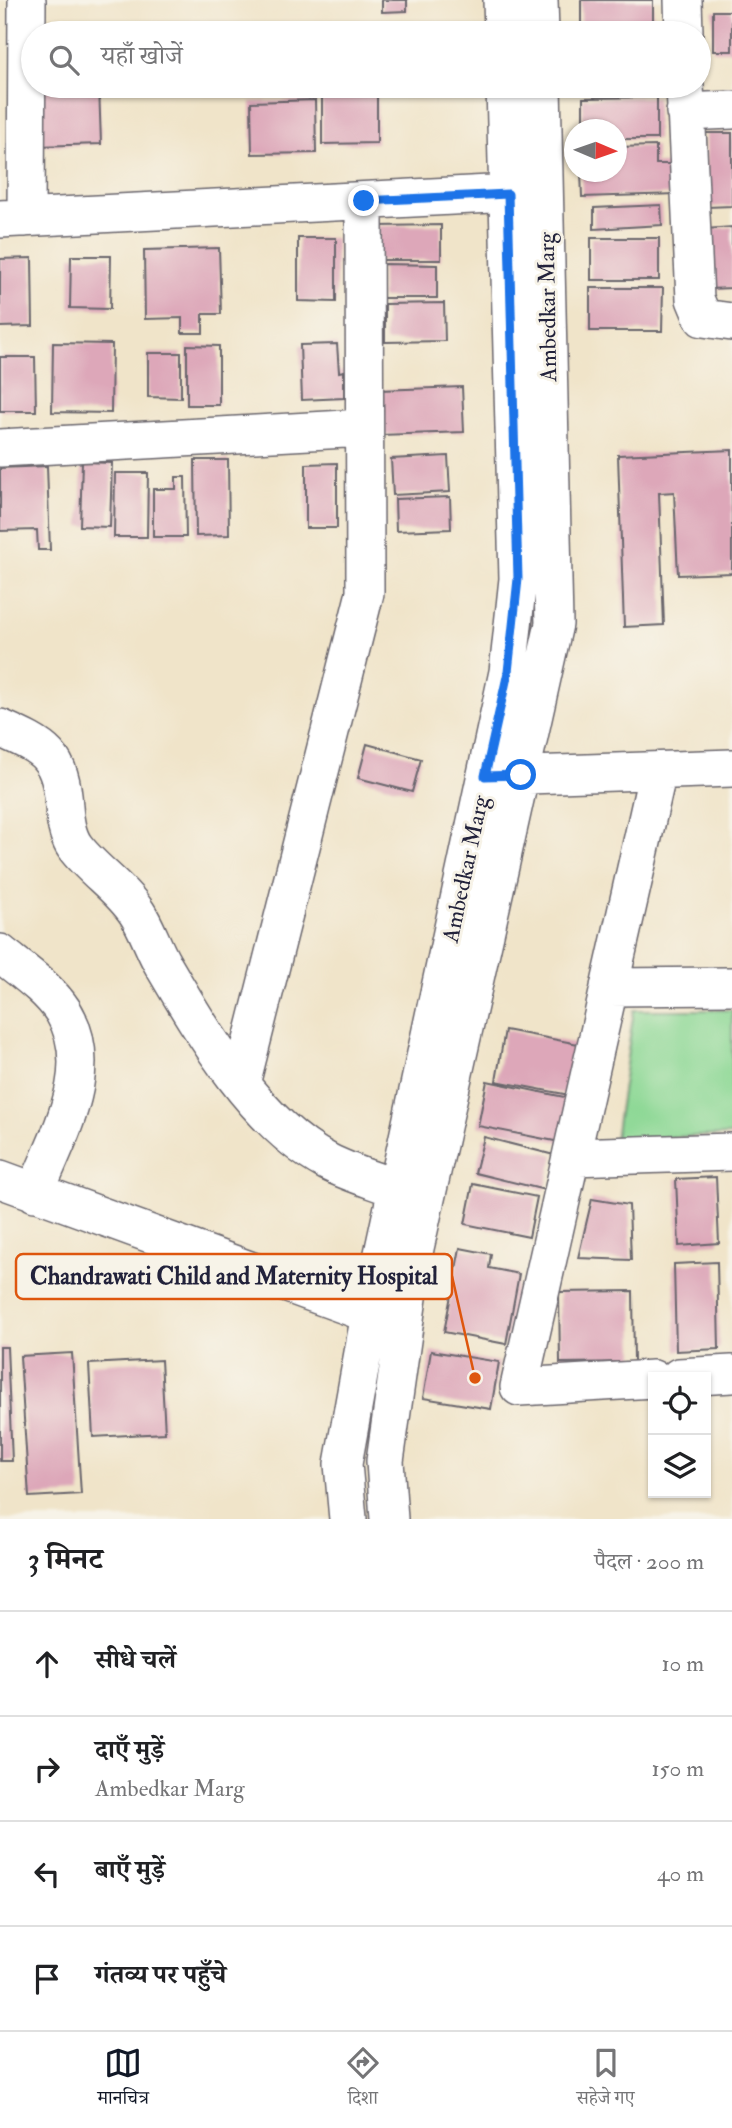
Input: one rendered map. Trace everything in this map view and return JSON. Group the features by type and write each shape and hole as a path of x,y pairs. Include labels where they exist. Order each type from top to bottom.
{"street":[{"path":"26,21 27,0"},
{"path":"502,0 503,21"},
{"path":"539,0 540,21"},
{"path":"683,0 684,21"},
{"path":"21,94 13,219 545,192"},
{"name":"Ambedkar Marg","path":"348,1519 344,1464 370,1314 508,672 518,579 505,98"},
{"name":"Ambedkar Marg","path":"388,1519 385,1461 415,1248 554,624 542,98"},
{"path":"732,110 685,99 695,299 703,318 732,322"},
{"path":"241,1084 365,593 364,201"},
{"path":"0,447 364,428"},
{"path":"0,728 49,755 60,771 65,823 74,846 138,915 149,943 241,1084 279,1125 328,1162 397,1189"},
{"path":"485,776 732,768"},
{"path":"648,1379 519,1387 658,771"},
{"path":"0,953 37,983 63,1011 76,1044 79,1069 76,1088 35,1193"},
{"path":"609,987 732,986"},
{"path":"571,1157 732,1152"},
{"path":"0,1179 370,1314"},
{"path":"711,1375 732,1374"}],"green space":[{"path":"634,1010 732,1010 732,1135 615,1139"}],"building":[{"path":"382,0 407,0 407,11 382,12"},
{"path":"581,0 653,0 653,21 581,21"},
{"path":"713,11 732,11 732,51 713,51"},
{"path":"36,98 99,98 101,144 37,146"},
{"path":"322,98 377,98 377,143 322,144"},
{"path":"583,98 657,98 657,139 627,139 627,119 583,119"},
{"path":"315,100 316,153 252,154 251,102"},
{"path":"706,133 732,133 732,206 707,207"},
{"path":"656,146 656,164 675,164 677,194 582,197 581,182 627,182 627,147"},
{"path":"661,205 662,225 594,229 594,208"},
{"path":"441,225 441,260 378,260 378,226"},
{"path":"732,227 732,288 708,289 706,229"},
{"path":"298,238 336,238 336,302 298,301"},
{"path":"591,238 659,238 659,280 591,280"},
{"path":"219,248 221,314 203,314 203,333 182,333 182,318 145,319 144,250"},
{"path":"71,256 111,256 110,309 70,308"},
{"path":"32,258 33,326 0,327 0,259"},
{"path":"382,264 437,265 437,298 382,298"},
{"path":"590,288 663,288 662,331 590,331"},
{"path":"444,303 445,341 385,342 385,304"},
{"path":"53,343 112,344 111,413 52,412"},
{"path":"337,344 339,372 344,371 344,398 302,400 300,345"},
{"path":"187,345 219,346 219,405 187,405"},
{"path":"148,353 181,353 181,398 148,397"},
{"path":"0,357 35,357 36,411 0,411"},
{"path":"462,387 464,432 380,435 379,390"},
{"path":"732,450 732,573 678,575 674,492 659,493 664,625 624,627 618,455"},
{"path":"448,456 450,492 393,495 391,459"},
{"path":"195,460 228,460 229,535 196,536"},
{"path":"82,462 112,463 110,527 80,526"},
{"path":"337,463 337,528 306,528 306,464"},
{"path":"47,466 50,550 38,550 37,530 0,531 0,468"},
{"path":"115,473 148,473 147,537 114,537"},
{"path":"176,477 185,477 186,537 153,537 153,489 176,489"},
{"path":"450,497 451,529 396,531 395,499"},
{"path":"367,744 421,759 412,792 358,778"},
{"path":"505,1030 589,1046 580,1097 496,1081"},
{"path":"487,1081 574,1099 565,1143 478,1126"},
{"path":"484,1137 554,1155 545,1190 475,1173"},
{"path":"716,1177 719,1243 679,1246 676,1179"},
{"path":"473,1184 537,1197 529,1237 465,1224"},
{"path":"592,1199 629,1205 631,1260 578,1258"},
{"path":"460,1248 491,1254 489,1268 519,1274 506,1344 444,1332"},
{"path":"717,1262 719,1349 676,1351 674,1264"},
{"path":"633,1291 634,1362 560,1363 559,1292"},
{"path":"0,1347 7,1347 12,1461 0,1461"},
{"path":"431,1351 499,1362 491,1409 423,1398"},
{"path":"72,1353 81,1494 29,1497 20,1356"},
{"path":"161,1360 165,1433 93,1437 89,1364"}],"place":[{"name":"Chandrawati Child and Maternity Hospital","path":"475,1378"}],"route":[{"path":"364,201 508,194 518,579 508,672 485,776 521,775"}]}
